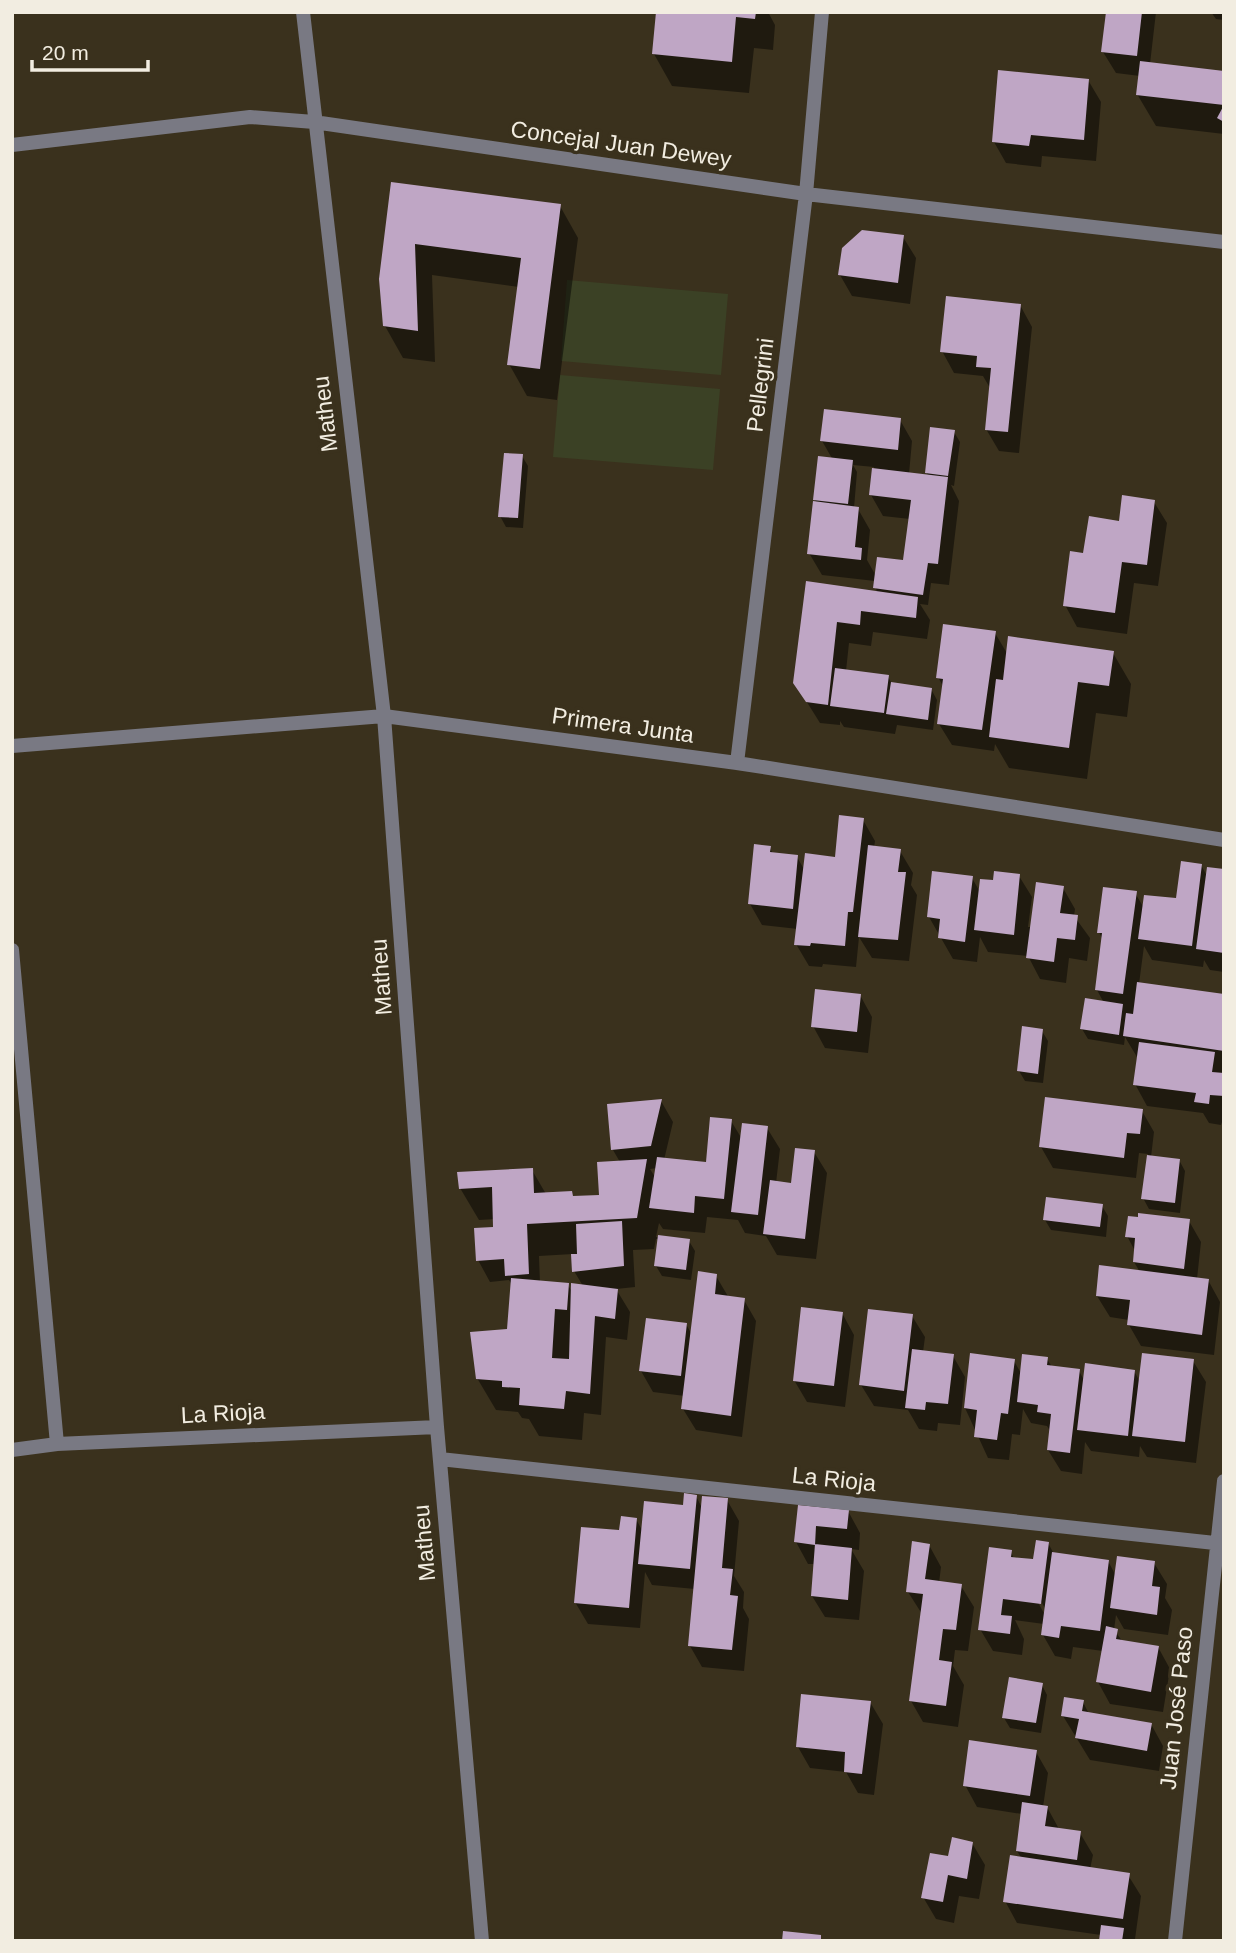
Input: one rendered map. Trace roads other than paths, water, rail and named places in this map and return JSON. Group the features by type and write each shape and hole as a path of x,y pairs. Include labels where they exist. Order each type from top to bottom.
{"street":[{"name":"Matheu","path":"303,12 384,716 436,1427 482,1941"},
{"name":"Pellegrini","path":"737,763 806,194 822,12"},
{"name":"Concejal Juan Dewey","path":"12,145 250,117 314,122 806,194 1224,242"},
{"name":"Primera Junta","path":"12,746 384,716 737,763 1224,840"},
{"path":"12,950 57,1444"},
{"name":"La Rioja","path":"12,1450 57,1444 436,1427"},
{"name":"La Rioja","path":"440,1459 1220,1543"},
{"name":"Juan José Paso","path":"1175,1941 1220,1543 1224,1481"}]}
